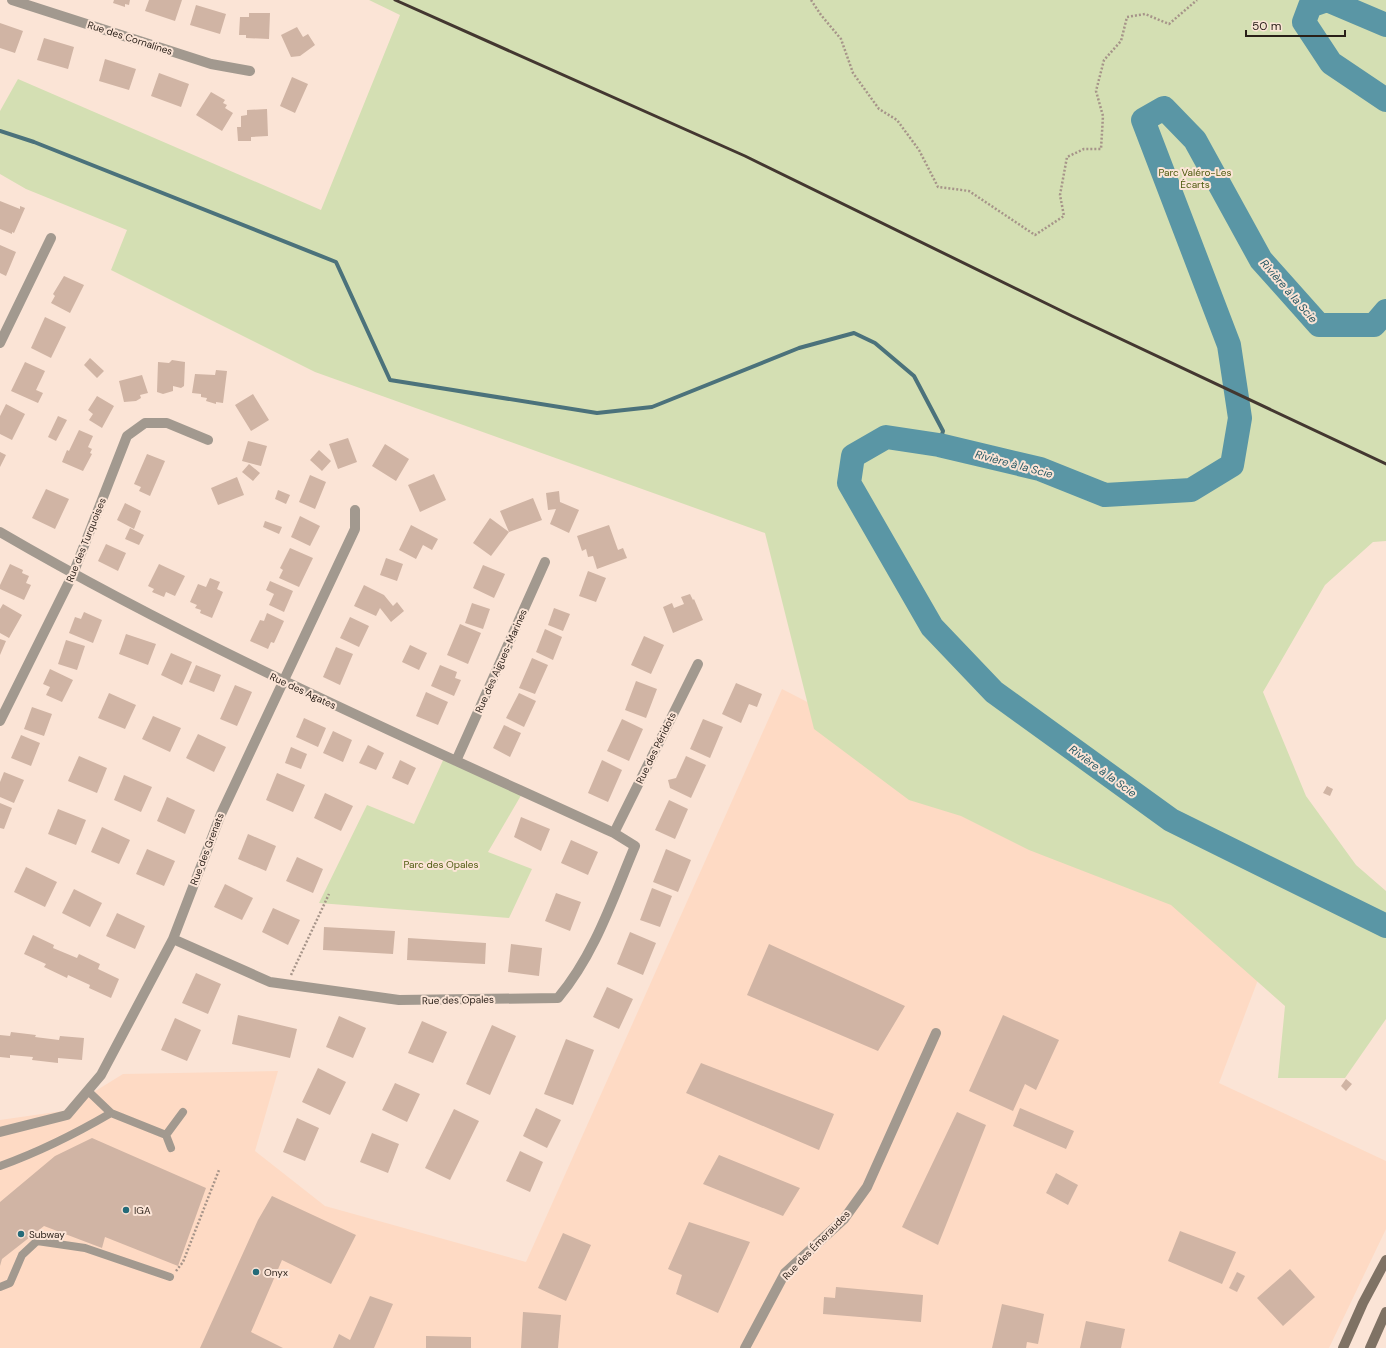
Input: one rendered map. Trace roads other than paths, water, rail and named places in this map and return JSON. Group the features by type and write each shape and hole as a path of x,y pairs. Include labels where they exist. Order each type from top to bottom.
{"main road":[{"path":"1343,1348 1363,1304 1386,1260"},
{"path":"1370,1348 1386,1312"}],"street":[{"name":"Rue des Cornalines","path":"12,0 211,64 250,71"},
{"path":"0,343 51,238"},
{"name":"Rue des Turquoises","path":"0,721 73,574 127,436 145,422 167,423 208,440"},
{"name":"Rue des Grenats","path":"0,1132 67,1115 101,1075 173,939 221,814 355,530 355,510"},
{"name":"Rue des Agates","path":"0,532 73,574 283,682 614,833"},
{"name":"Rue des Aigues-Marines","path":"456,761 545,562"},
{"name":"Rue des Péridots","path":"614,833 698,664"},
{"name":"Rue des Opales","path":"173,939 270,982 399,1000 558,998 574,980 588,957 635,846 614,833"},
{"name":"Rue des Émeraudes","path":"745,1348 785,1273 844,1220 867,1187 936,1033"}],"lane":[{"path":"88,1091 111,1113 166,1135 171,1148"},
{"path":"166,1135 183,1112"},
{"path":"0,1166 41,1150 111,1113"},
{"path":"0,1287 10,1283 22,1255 37,1241 85,1248 170,1277"}],"waterway":[{"name":"Rivière à la Scie","path":"1386,25 1327,0 1310,6 1304,22 1331,63 1386,100"},
{"name":"Rivière à la Scie","path":"1386,311 1374,325 1319,325 1261,260 1195,140 1164,108 1143,120 1229,345 1240,418 1232,465 1191,490 1105,495 1040,469 939,445 886,437 853,456 849,483 932,627 994,692 1171,820 1386,926"},
{"path":"0,131 34,142 336,262 390,380 597,413 652,407 799,348 854,333 875,343 914,376 943,431 939,445"}],"railway":[{"path":"395,0 745,156 1072,316 1386,464"}],"place":[{"name":"IGA","path":"126,1210"},
{"name":"Subway","path":"21,1234"},
{"name":"Onyx","path":"256,1272"}],"park label":[{"name":"Parc Valéro-Les Écarts","path":"1195,178"},
{"name":"Parc des Opales","path":"441,864"}]}
